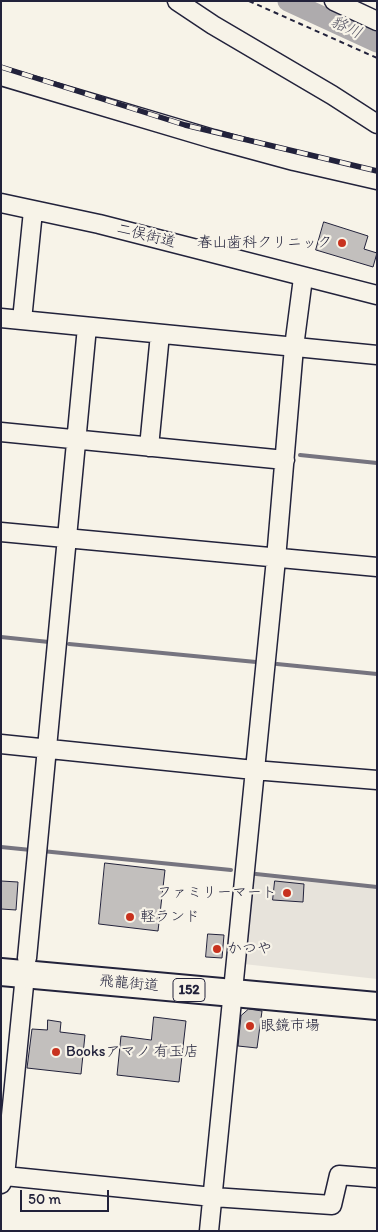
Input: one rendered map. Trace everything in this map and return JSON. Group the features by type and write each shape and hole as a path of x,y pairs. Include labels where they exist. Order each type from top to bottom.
{"highway":[{"name":"飛龍街道","path":"14,965 234,985 377,1006"},
{"name":"飛龍街道","path":"234,985 377,989"}],"street":[{"path":"177,1 213,25 332,95 377,124"},
{"path":"334,1 377,20"},
{"path":"1,76 213,139 294,161 377,180"},
{"name":"二俣街道","path":"1,203 99,224 303,278 377,295"},
{"path":"22,320 33,211"},
{"path":"210,1231 276,559 294,347 303,278"},
{"path":"1,318 377,355"},
{"path":"87,327 68,539 46,748 14,965 3,1180 332,1205 339,1175 377,1178"},
{"path":"149,442 160,334"},
{"path":"1,432 77,440 149,442 285,460"},
{"path":"1,532 377,567"},
{"path":"1,744 254,770 377,780"}],"path":[{"path":"249,1 377,58"}],"shaded area":[{"path":"254,876 377,889 377,979 244,964"}],"building":[{"name":"春山歯科クリニック","path":"324,222 368,236 364,249 377,253 373,267 316,250"},
{"path":"105,863 165,870 158,931 99,924"},
{"path":"1,881 18,882 16,910 1,909"},
{"path":"275,881 304,884 303,902 273,900"},
{"path":"208,934 224,935 222,958 206,957"},
{"path":"249,1009 262,1011 257,1048 238,1046 241,1016"},
{"path":"154,1017 186,1021 179,1082 117,1075 121,1036 151,1040"},
{"name":"Booksアマノ 有玉店","path":"48,1020 61,1022 60,1032 85,1035 81,1074 27,1068 32,1029 47,1030"}],"waterway":[{"name":"貉川","path":"288,1 377,42"},
{"path":"300,455 377,463"},
{"path":"1,637 49,642"},
{"path":"69,644 256,662"},
{"path":"277,664 377,674"},
{"path":"1,847 31,850"},
{"path":"42,851 231,870"},
{"path":"256,874 377,887"}],"railway":[{"path":"1,67 185,125 377,171"}],"place":[{"name":"春山歯科クリニック","path":"342,243"},
{"name":"ファミリーマート","path":"287,893"},
{"name":"軽ランド","path":"130,917"},
{"name":"かつや","path":"217,949"},
{"name":"眼鏡市場","path":"250,1026"},
{"name":"Booksアマノ 有玉店","path":"56,1052"}]}
